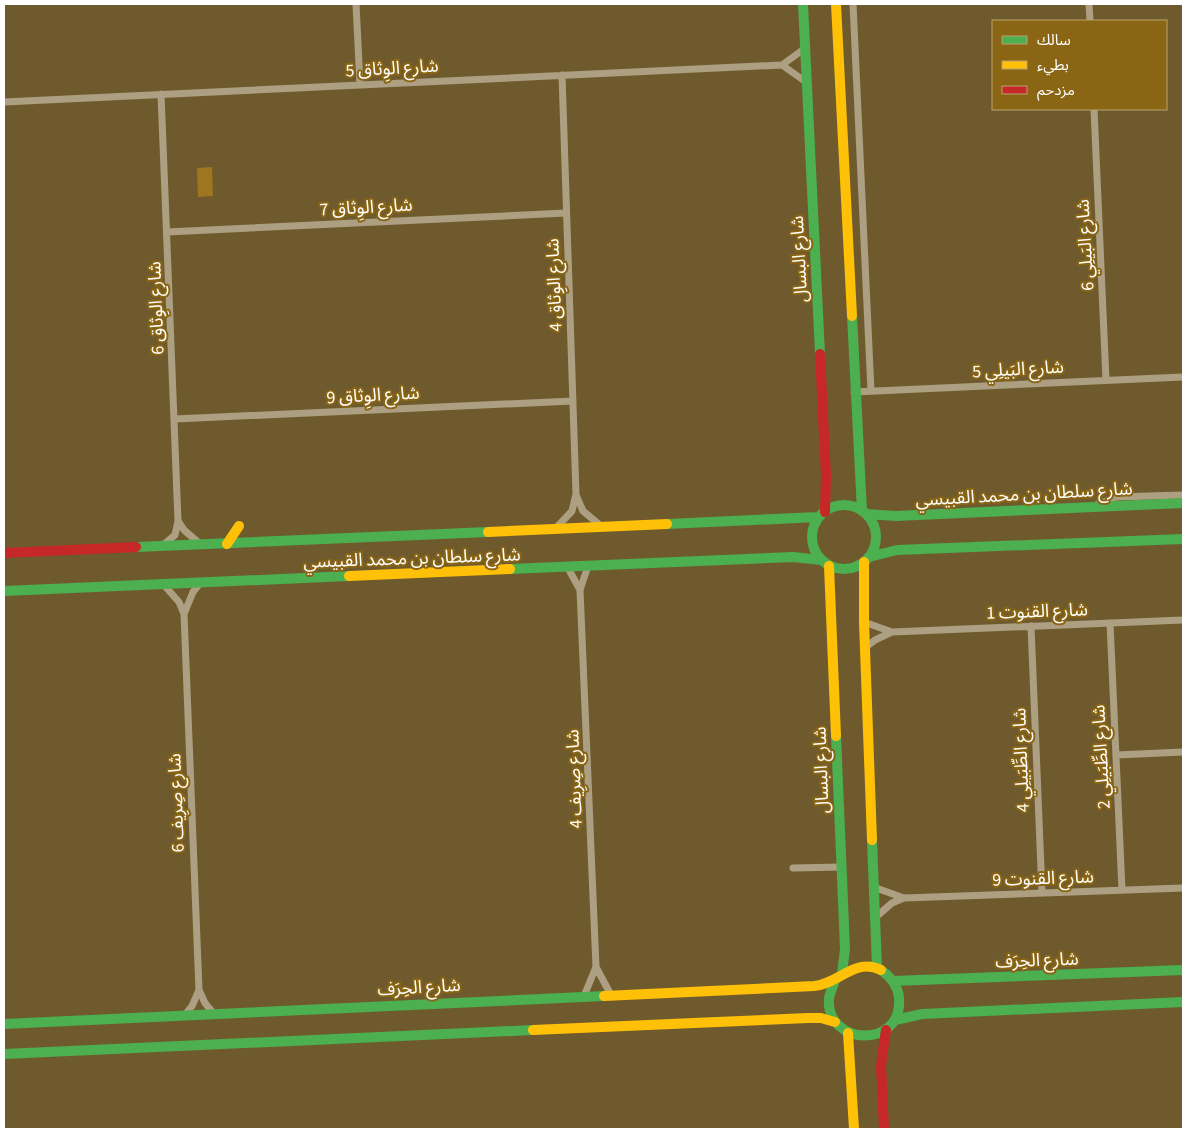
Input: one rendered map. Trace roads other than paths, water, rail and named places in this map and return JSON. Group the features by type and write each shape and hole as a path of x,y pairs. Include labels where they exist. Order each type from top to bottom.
{"street":[{"path":"356,4 360,85"},
{"name":"شارع البسال","path":"802,4 826,476 822,514"},
{"path":"836,4 854,392 864,513"},
{"path":"853,4 870,391"},
{"path":"1089,4 1090,20"},
{"path":"804,49 782,64 806,82"},
{"name":"شارع الوِثاق 5","path":"4,102 782,64"},
{"name":"شارع الوِثاق 4","path":"554,530 572,511 576,494 562,75"},
{"name":"شارع الوِثاق 6","path":"160,548 175,535 178,521 168,232 161,94"},
{"name":"شارع البَيلِي 6","path":"1094,110 1106,380"},
{"name":"شارع الوِثاق 7","path":"168,232 566,213"},
{"name":"شارع البَيلِي 5","path":"854,392 1183,377"},
{"name":"شارع الوِثاق 9","path":"175,419 573,401"},
{"name":"شارع الوِثاق 4","path":"576,494 583,511 604,528"},
{"path":"1086,508 1116,497 1183,495"},
{"name":"شارع سلطان بن محمد القبيسي","path":"864,513 896,516 1183,504"},
{"path":"878,968 864,622 866,559 875,542 876,534 873,525 864,513 850,506 841,506 822,514 813,528 814,550 825,563 848,569 866,559 897,550 1183,539"},
{"name":"شارع سلطان بن محمد القبيسي","path":"4,553 604,528 822,514"},
{"path":"178,521 184,530 201,546"},
{"path":"228,544 240,526"},
{"name":"شارع سلطان بن محمد القبيسي","path":"4,591 793,557 825,563"},
{"name":"شارع البسال","path":"825,563 845,949 838,977"},
{"name":"شارع صِرِيف 4","path":"584,996 596,967 580,590 588,566"},
{"name":"شارع صِرِيف 4","path":"568,568 580,590"},
{"name":"شارع صِرِيف 6","path":"184,614 193,592 200,583"},
{"name":"شارع صِرِيف 6","path":"163,584 179,602 184,614 199,990 204,1003 214,1014"},
{"name":"شارع القنوت 1","path":"864,622 892,632 1183,620"},
{"name":"شارع الطِّبَيلِي 2","path":"1110,623 1122,890"},
{"name":"شارع الطِّبَيلِي 4","path":"1031,626 1042,893"},
{"name":"شارع القنوت 1","path":"866,647 875,640 892,632"},
{"path":"1116,755 1183,752"},
{"path":"793,868 842,867"},
{"name":"شارع القنوت 9","path":"876,888 904,898"},
{"name":"شارع القنوت 9","path":"877,916 892,903 904,898 1183,888"},
{"path":"895,1020 900,1000 893,980 878,968 859,966 838,977 828,1001 830,1012 835,1022 848,1033 855,1036 871,1036 886,1030 895,1020 905,1016 922,1014 1183,1002"},
{"name":"شارع صِرِيف 4","path":"596,967 611,995"},
{"name":"شارع الحِرَف","path":"893,980 919,982 1183,970"},
{"name":"شارع الحِرَف","path":"4,1024 806,987 821,986 838,977"},
{"path":"185,1015 195,1001 199,990"},
{"path":"4,1054 423,1036 600,1026 821,1018 835,1022"},
{"path":"884,1129 881,1065 886,1030"},
{"path":"848,1033 854,1129"}]}
